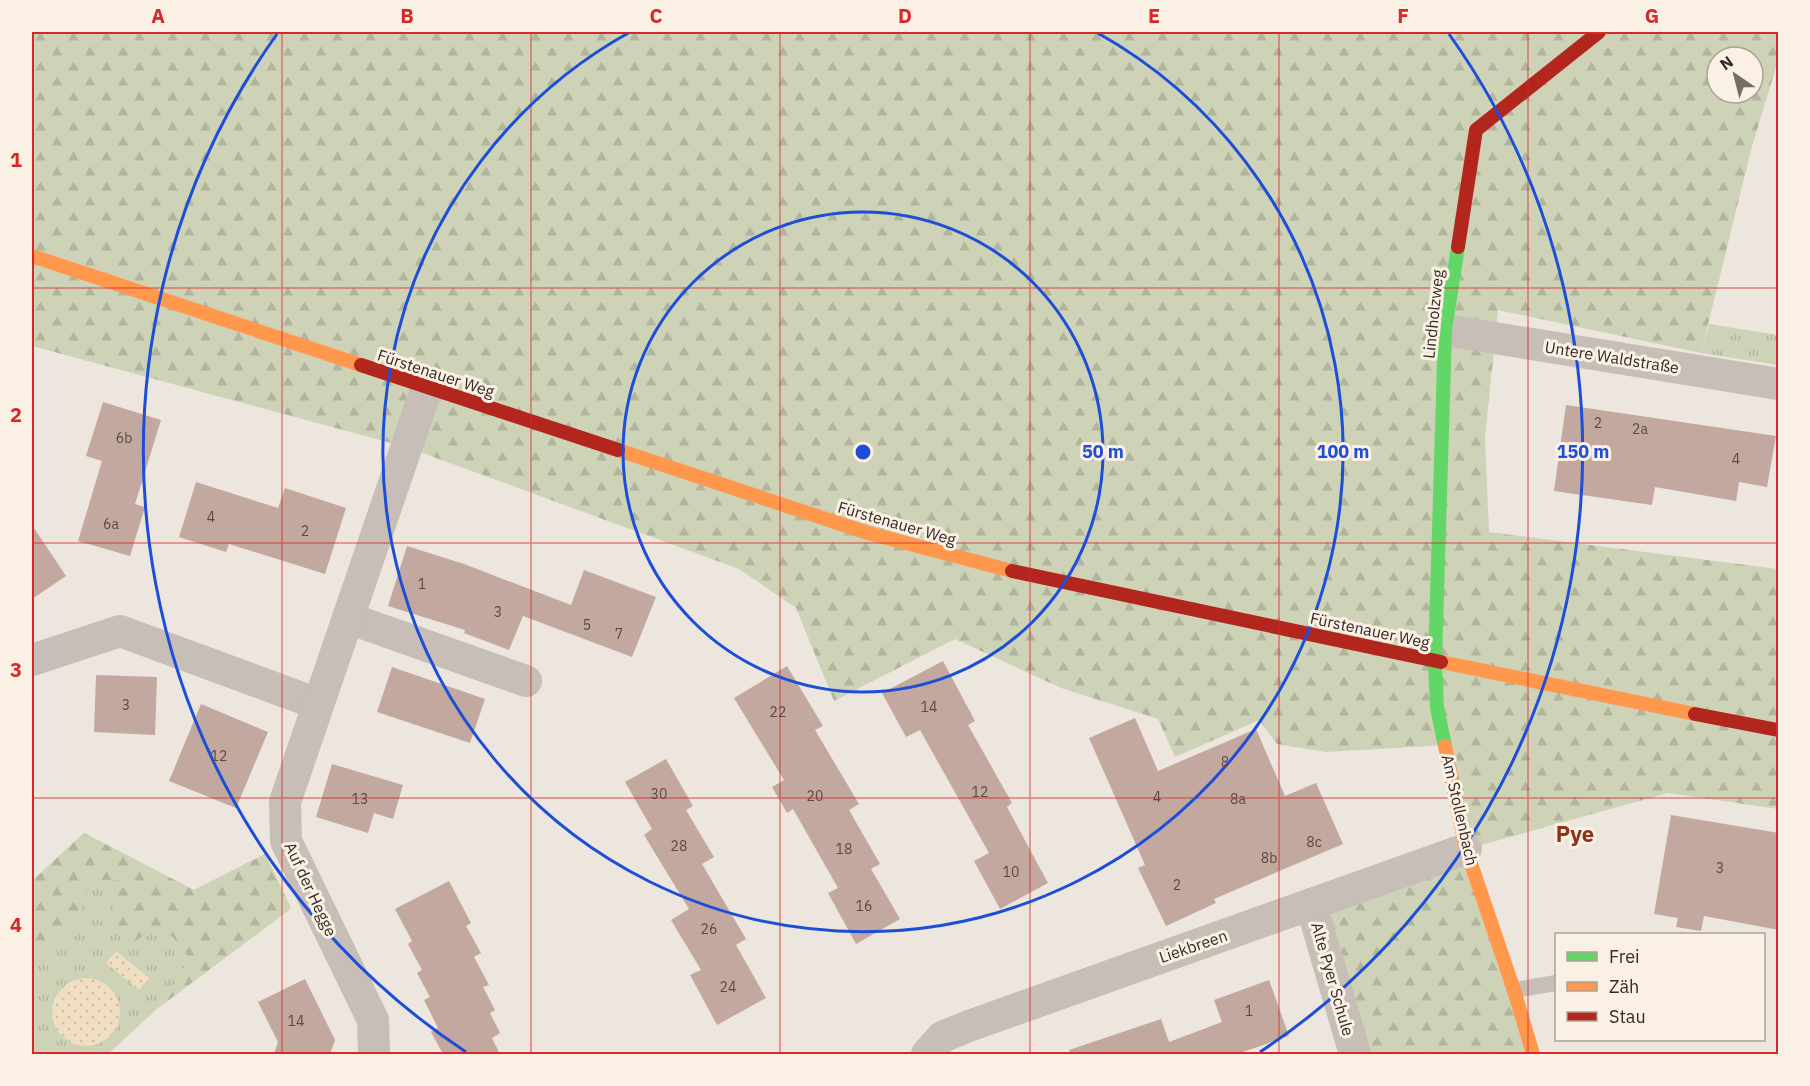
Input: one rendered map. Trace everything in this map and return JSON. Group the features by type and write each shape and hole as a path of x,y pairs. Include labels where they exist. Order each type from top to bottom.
{"street":[{"name":"Lindholzweg","path":"1434,661 1445,330 1476,130 1599,32"},
{"name":"Fürstenauer Weg","path":"32,256 879,536 987,566 1434,661 1779,730"},
{"name":"Untere Waldstraße","path":"1445,330 1779,384"},
{"name":"Auf der Hegge","path":"374,1054 373,1020 286,841 285,802 427,387"},
{"path":"348,618 526,681"},
{"path":"32,660 120,631 318,704"},
{"name":"Am Stollenbach","path":"1434,661 1437,708 1466,849 1514,990 1533,1054"},
{"name":"Liekbreen","path":"927,1054 942,1037 969,1026 1466,849"},
{"name":"Alte Pyer Schule","path":"1311,904 1355,1054"}],"lane":[{"path":"1514,990 1555,983"}],"green space":[{"path":"32,32 1778,32 1778,61 1765,104 1765,45 1705,45 1705,105 1765,105 1752,146 1701,353 1498,310 1485,438 1489,532 1778,569 1778,809 1668,793 1467,849 1533,1054 1355,1054 1311,904 1466,849 1445,745 1326,752 1277,744 1259,720 1175,757 1158,719 1061,688 955,639 834,701 796,608 739,569 406,447 32,346"},
{"path":"1709,324 1778,335 1778,365 1701,353"},
{"path":"84,833 194,890 265,854 290,906 289,910 158,1008 108,1054 32,1054 32,881"},
{"path":"84,833 194,890 265,854 290,906 289,910 158,1008 190,959 172,936 146,934 135,941 121,938 113,915 115,891 133,882 110,880 92,885 86,895 79,918 68,933 47,949 32,955 32,881"}],"sand":[{"path":"116,951 149,978 139,990 106,963"},
{"path":"86,978 99,980 110,988 118,999 120,1012 118,1025 110,1036 99,1044 86,1046 73,1044 62,1036 54,1025 52,1012 54,999 62,988 73,980"}],"building":[{"path":"103,402 161,420 135,504 145,507 130,556 78,541 102,461 86,456"},
{"path":"1566,405 1776,436 1767,487 1739,482 1736,501 1655,487 1652,505 1554,491"},
{"path":"196,482 278,508 285,488 346,508 325,574 229,544 226,552 179,537"},
{"path":"32,525 66,576 32,599"},
{"path":"407,546 464,564 571,605 584,570 656,597 632,657 523,616 509,650 464,633 465,630 388,606"},
{"path":"943,661 975,721 968,725 1012,803 1007,807 1048,883 1000,909 974,861 989,853 920,730 906,737 882,693"},
{"path":"787,666 823,726 815,730 859,804 849,810 880,864 871,869 900,919 856,944 828,893 838,888 793,809 787,813 772,787 784,780 734,698"},
{"path":"392,667 485,699 470,743 377,712"},
{"path":"96,675 157,677 155,735 94,732"},
{"path":"201,704 268,732 236,808 169,781"},
{"path":"1135,718 1158,771 1256,729 1285,796 1316,783 1343,844 1214,899 1216,903 1166,926 1138,868 1145,865 1089,738"},
{"path":"666,759 693,806 686,810 714,857 702,864 746,939 736,945 766,998 717,1025 690,975 701,970 671,920 689,909 644,835 652,829 625,782"},
{"path":"332,764 403,785 393,819 374,813 368,833 316,817"},
{"path":"1671,815 1779,833 1779,930 1704,916 1701,931 1676,927 1678,918 1654,914"},
{"path":"449,881 471,923 466,926 481,953 474,957 489,985 483,987 495,1010 490,1013 500,1033 492,1038 500,1054 443,1054 431,1032 438,1028 424,1000 430,997 417,973 422,970 408,944 412,941 395,909"},
{"path":"305,979 335,1040 330,1054 274,1054 278,1042 258,1002"},
{"path":"1269,980 1289,1036 1237,1054 1070,1054 1069,1050 1161,1019 1169,1042 1222,1022 1214,1000"}],"traffic: fast":[{"path":"1445,746 1437,708 1435,661 1445,330 1458,247"}],"traffic: slow":[{"path":"32,256 361,365"},
{"path":"618,450 868,533 1012,571"},
{"path":"1441,662 1695,714"},
{"path":"1445,746 1466,849 1514,990 1533,1054"}],"traffic: jam":[{"path":"1458,247 1476,130 1599,32"},
{"path":"361,365 618,450"},
{"path":"1012,571 1441,662"},
{"path":"1695,714 1778,730"}],"district":[{"name":"Pye","path":"1575,833"}]}
